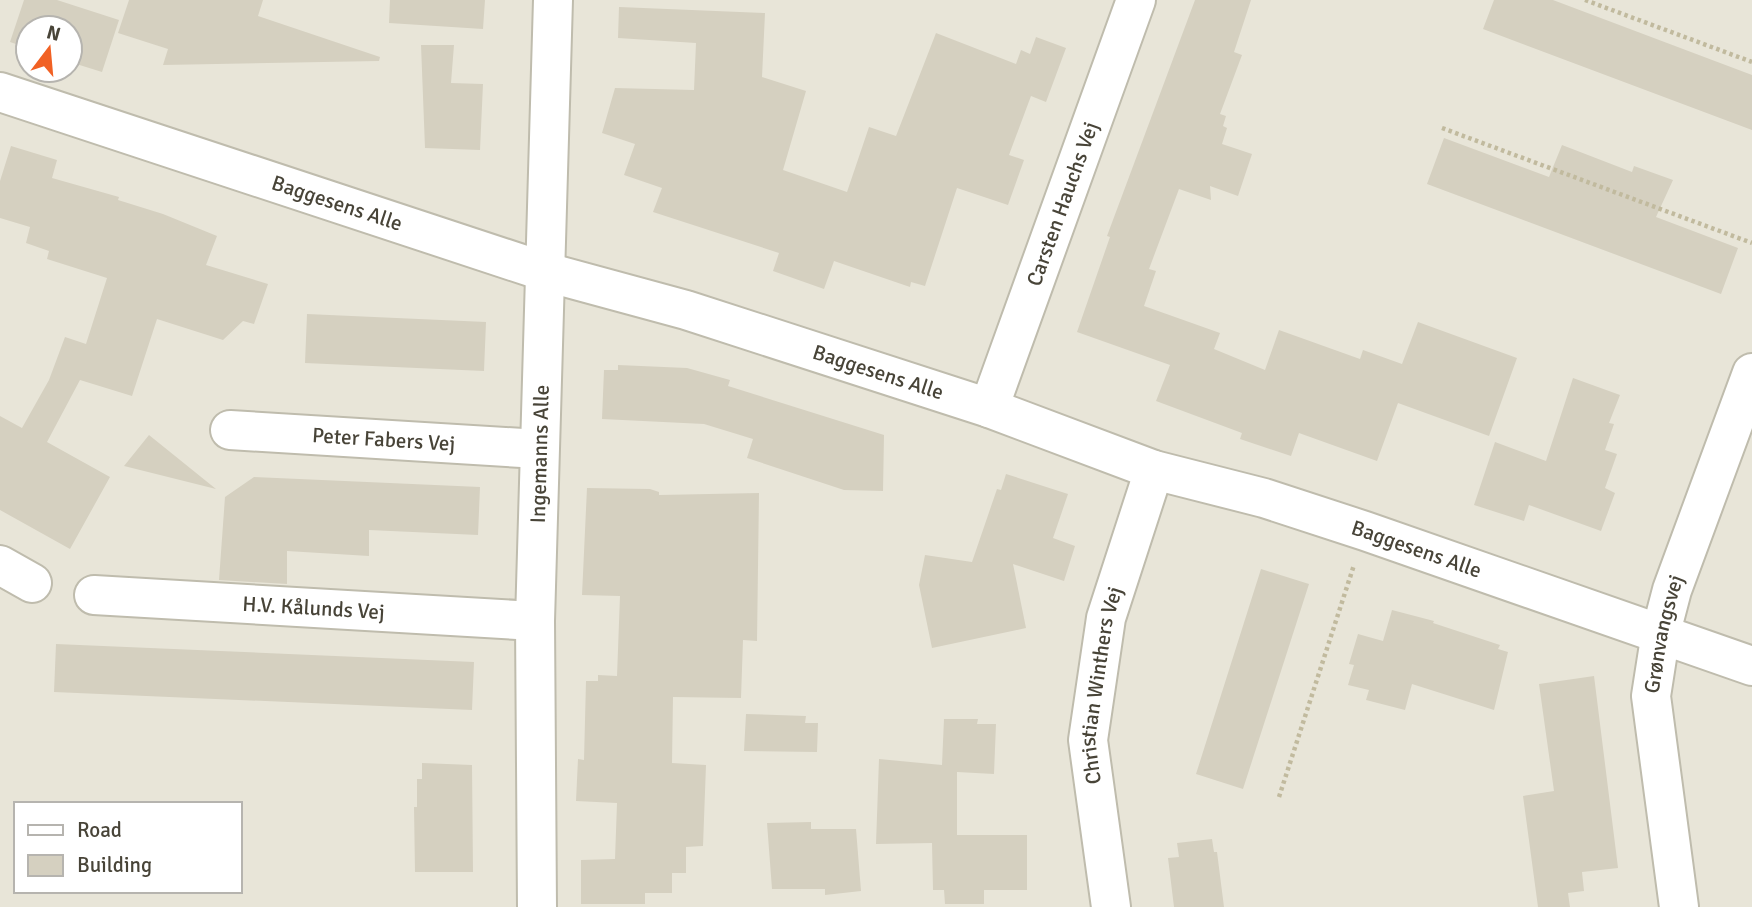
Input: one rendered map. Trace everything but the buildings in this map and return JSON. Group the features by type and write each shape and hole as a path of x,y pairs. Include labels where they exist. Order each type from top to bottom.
{"street":[{"name":"Ingemanns Alle","path":"537,907 535,621 553,0"},
{"name":"Carsten Hauchs Vej","path":"989,408 1136,0"},
{"name":"Baggesens Alle","path":"0,92 546,272 686,310 989,408 1154,470 1264,498 1365,531 1661,632 1752,666"},
{"name":"Grønvangsvej","path":"1679,907 1651,696 1661,632 1672,590 1752,373"},
{"name":"Peter Fabers Vej","path":"230,430 539,449"},
{"name":"Christian Winthers Vej","path":"1111,907 1088,740 1106,618 1154,470"},
{"name":"H.V. Kålunds Vej","path":"94,596 535,621"}],"path":[{"path":"1585,0 1752,62"},
{"path":"1442,128 1752,243"},
{"path":"1279,797 1365,531"}],"shaded area":[{"path":"0,0 1752,0 1752,907 0,907"}]}
